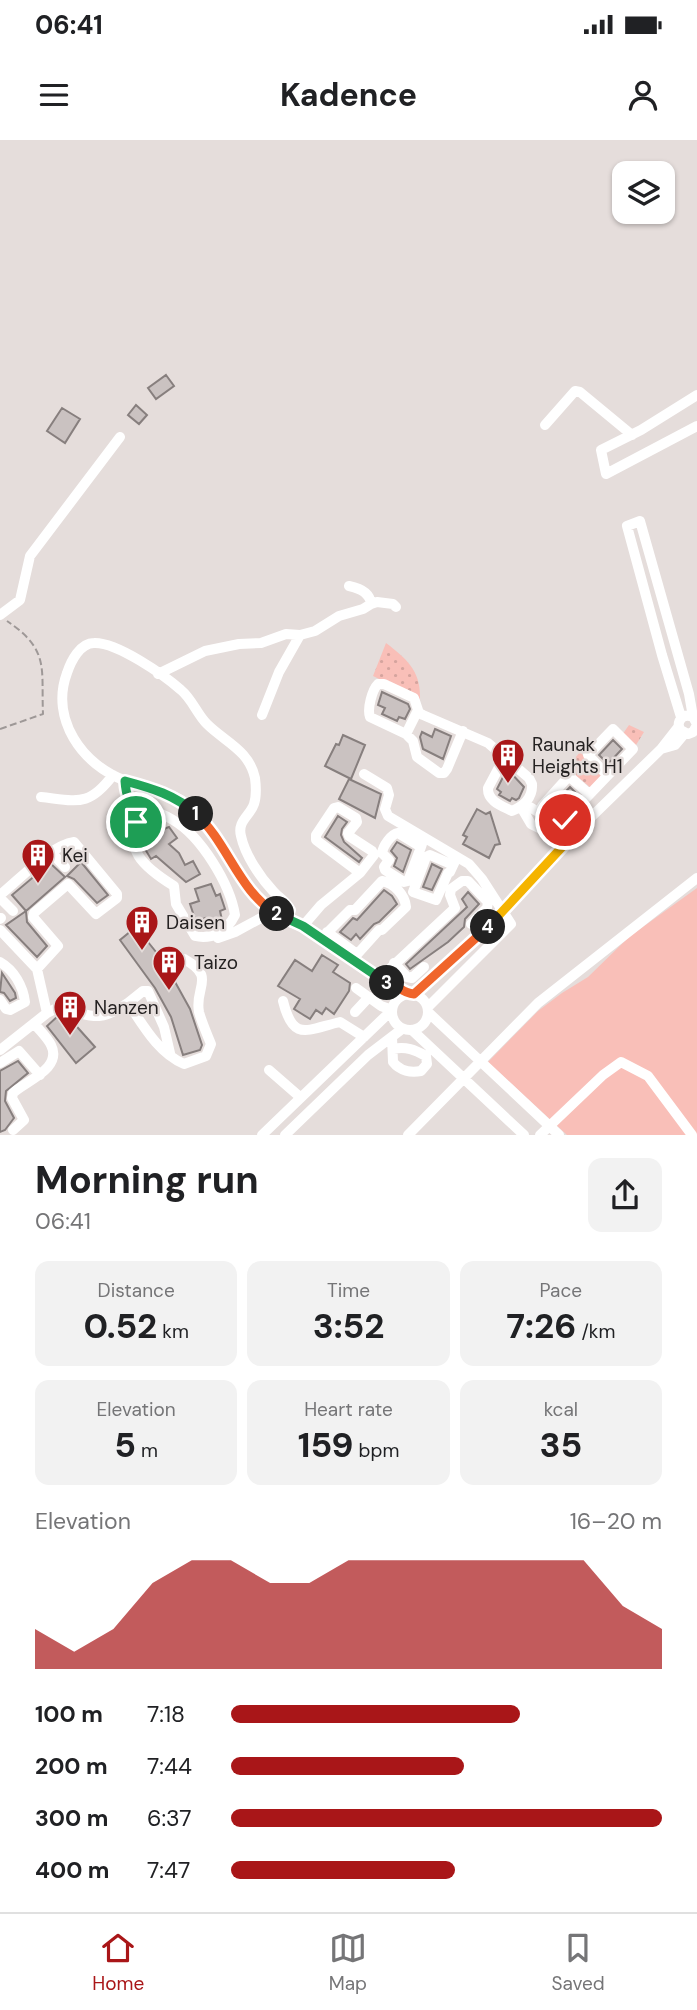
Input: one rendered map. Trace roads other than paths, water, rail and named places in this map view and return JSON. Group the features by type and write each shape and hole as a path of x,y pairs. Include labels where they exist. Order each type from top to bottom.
{"street":[{"path":"545,425 575,391 580,392 632,435"},
{"path":"696,427 606,474 601,450 632,435 697,395"},
{"path":"0,616 20,600 30,556 120,437"},
{"path":"269,1133 300,1097 406,996 503,913 613,794 689,724 689,694 640,521 627,526 662,655 689,724"},
{"path":"349,586 365,593 371,604"},
{"path":"158,674 205,651 239,644 261,643 286,634 300,635 314,631 339,616 363,610 371,604 393,604 396,607"},
{"path":"262,715 279,672 300,635"},
{"path":"288,920 291,910 289,906 273,892 254,865 240,835 241,821 254,806 257,794 254,775 243,751 207,723 183,691 158,674 116,648 94,643 83,646 70,664 62,686 62,705 68,729 85,755 125,781 182,801 211,828 253,896 272,912 288,920 324,936 383,980 386,988 406,996 420,997 428,1010 559,1135"},
{"path":"463,731 447,769 441,774 417,757 413,741 406,734 370,717 368,712 374,688 378,684 384,684 414,698 423,715 463,731 494,747 531,781 532,790 523,806 512,811 492,800 488,793 504,758"},
{"path":"406,734 418,710"},
{"path":"41,797 77,801 92,797 100,793 113,775"},
{"path":"364,775 387,788 389,795 385,809 388,816 423,843"},
{"path":"589,794 569,776 542,806 565,820 604,779 613,794"},
{"path":"125,781 125,795 132,805 142,812 154,811 184,828 225,881 235,915 221,933 203,938 195,936 176,904 174,887 143,865 133,845 132,835 142,812"},
{"path":"523,806 574,834"},
{"path":"303,926 321,905 360,873 374,855 373,851 349,836 348,833 357,822 356,818 338,807 334,808 316,835 316,841 360,873"},
{"path":"569,815 574,834"},
{"path":"423,843 408,881 404,882 385,870 389,860 382,850 394,834 398,833 423,843 455,861"},
{"path":"13,911 0,896 51,852 75,842 118,896 96,914 68,884 34,913 33,916 58,946 37,969"},
{"path":"51,852 65,867"},
{"path":"285,1135 368,1055 407,1029 422,1027 428,1010 511,924 469,864 430,855 426,857 413,892 436,900 455,861"},
{"path":"413,1133 538,1003 697,878"},
{"path":"324,936 350,910 355,910 382,881 387,881 403,895 406,907 379,930 354,958"},
{"path":"383,980 394,963 455,908 450,895 451,889 462,881 468,881 488,902 487,908 471,924"},
{"path":"218,938 272,912"},
{"path":"0,930 37,969 47,1013"},
{"path":"125,1004 154,1042 184,1064 206,1056 211,1044 198,1009 203,983 201,974 196,966 184,959"},
{"path":"0,962 21,984 25,1002 10,1010 6,1009 0,1000"},
{"path":"394,963 412,978 424,967"},
{"path":"356,988 392,1010"},
{"path":"0,1050 57,1008 99,1018 148,990 164,1027 170,1053"},
{"path":"355,1012 369,997"},
{"path":"283,1001 288,1020 295,1028 303,1031 340,1023 364,1037"},
{"path":"125,1004 147,1042"},
{"path":"392,1010 394,1021 407,1029 463,1078 524,1135"},
{"path":"13,1130 24,1118 12,1097 13,1093 47,1070 53,1052 52,1046 34,1023"},
{"path":"392,1037 393,1049"},
{"path":"0,1063 19,1051 40,1075"},
{"path":"540,1135 603,1075 621,1062 648,1076 692,1135"},
{"path":"269,1070 300,1097"}],"place":[{"name":"Raunak Heights H1","path":"508,785"},
{"name":"Kei","path":"38,885"},
{"name":"Daisen","path":"142,952"},
{"name":"Taizo","path":"169,992"},
{"name":"Nanzen","path":"70,1037"}]}
